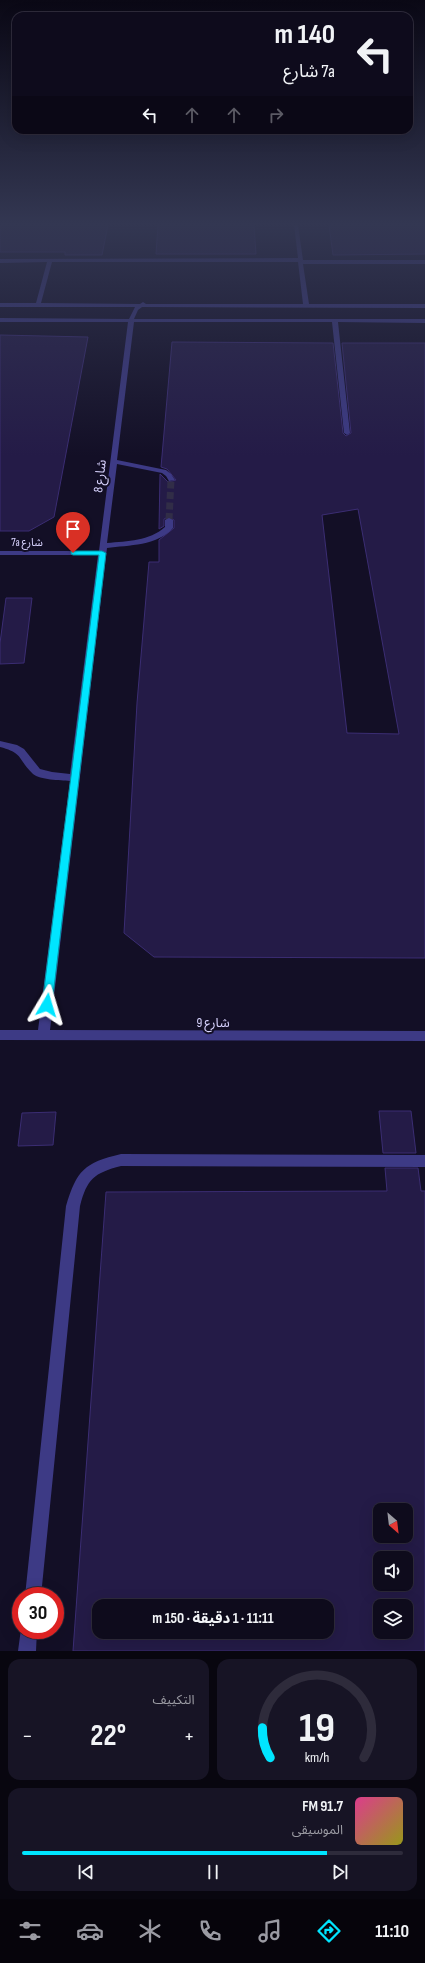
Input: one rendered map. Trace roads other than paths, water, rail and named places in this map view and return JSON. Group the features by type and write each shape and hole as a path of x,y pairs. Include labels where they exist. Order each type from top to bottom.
{"street":[{"path":"0,305 143,304 425,306"},
{"name":"شارع 8","path":"43,1036 131,320 136,309 143,304"},
{"path":"0,320 425,322"},
{"path":"335,321 347,434"},
{"path":"114,461 164,471 169,475 171,480"},
{"name":"7a شارع","path":"0,553 103,549 156,537 164,533 169,528 169,520"},
{"path":"0,744 14,747 21,751 37,772 52,776 75,778"},
{"name":"شارع 9","path":"0,1036 425,1036"},
{"path":"34,1587 73,1206 80,1183 98,1166 121,1160 425,1161"},
{"path":"27,1651 28,1639"}],"tunnel":[{"path":"169,520 171,480"}]}
